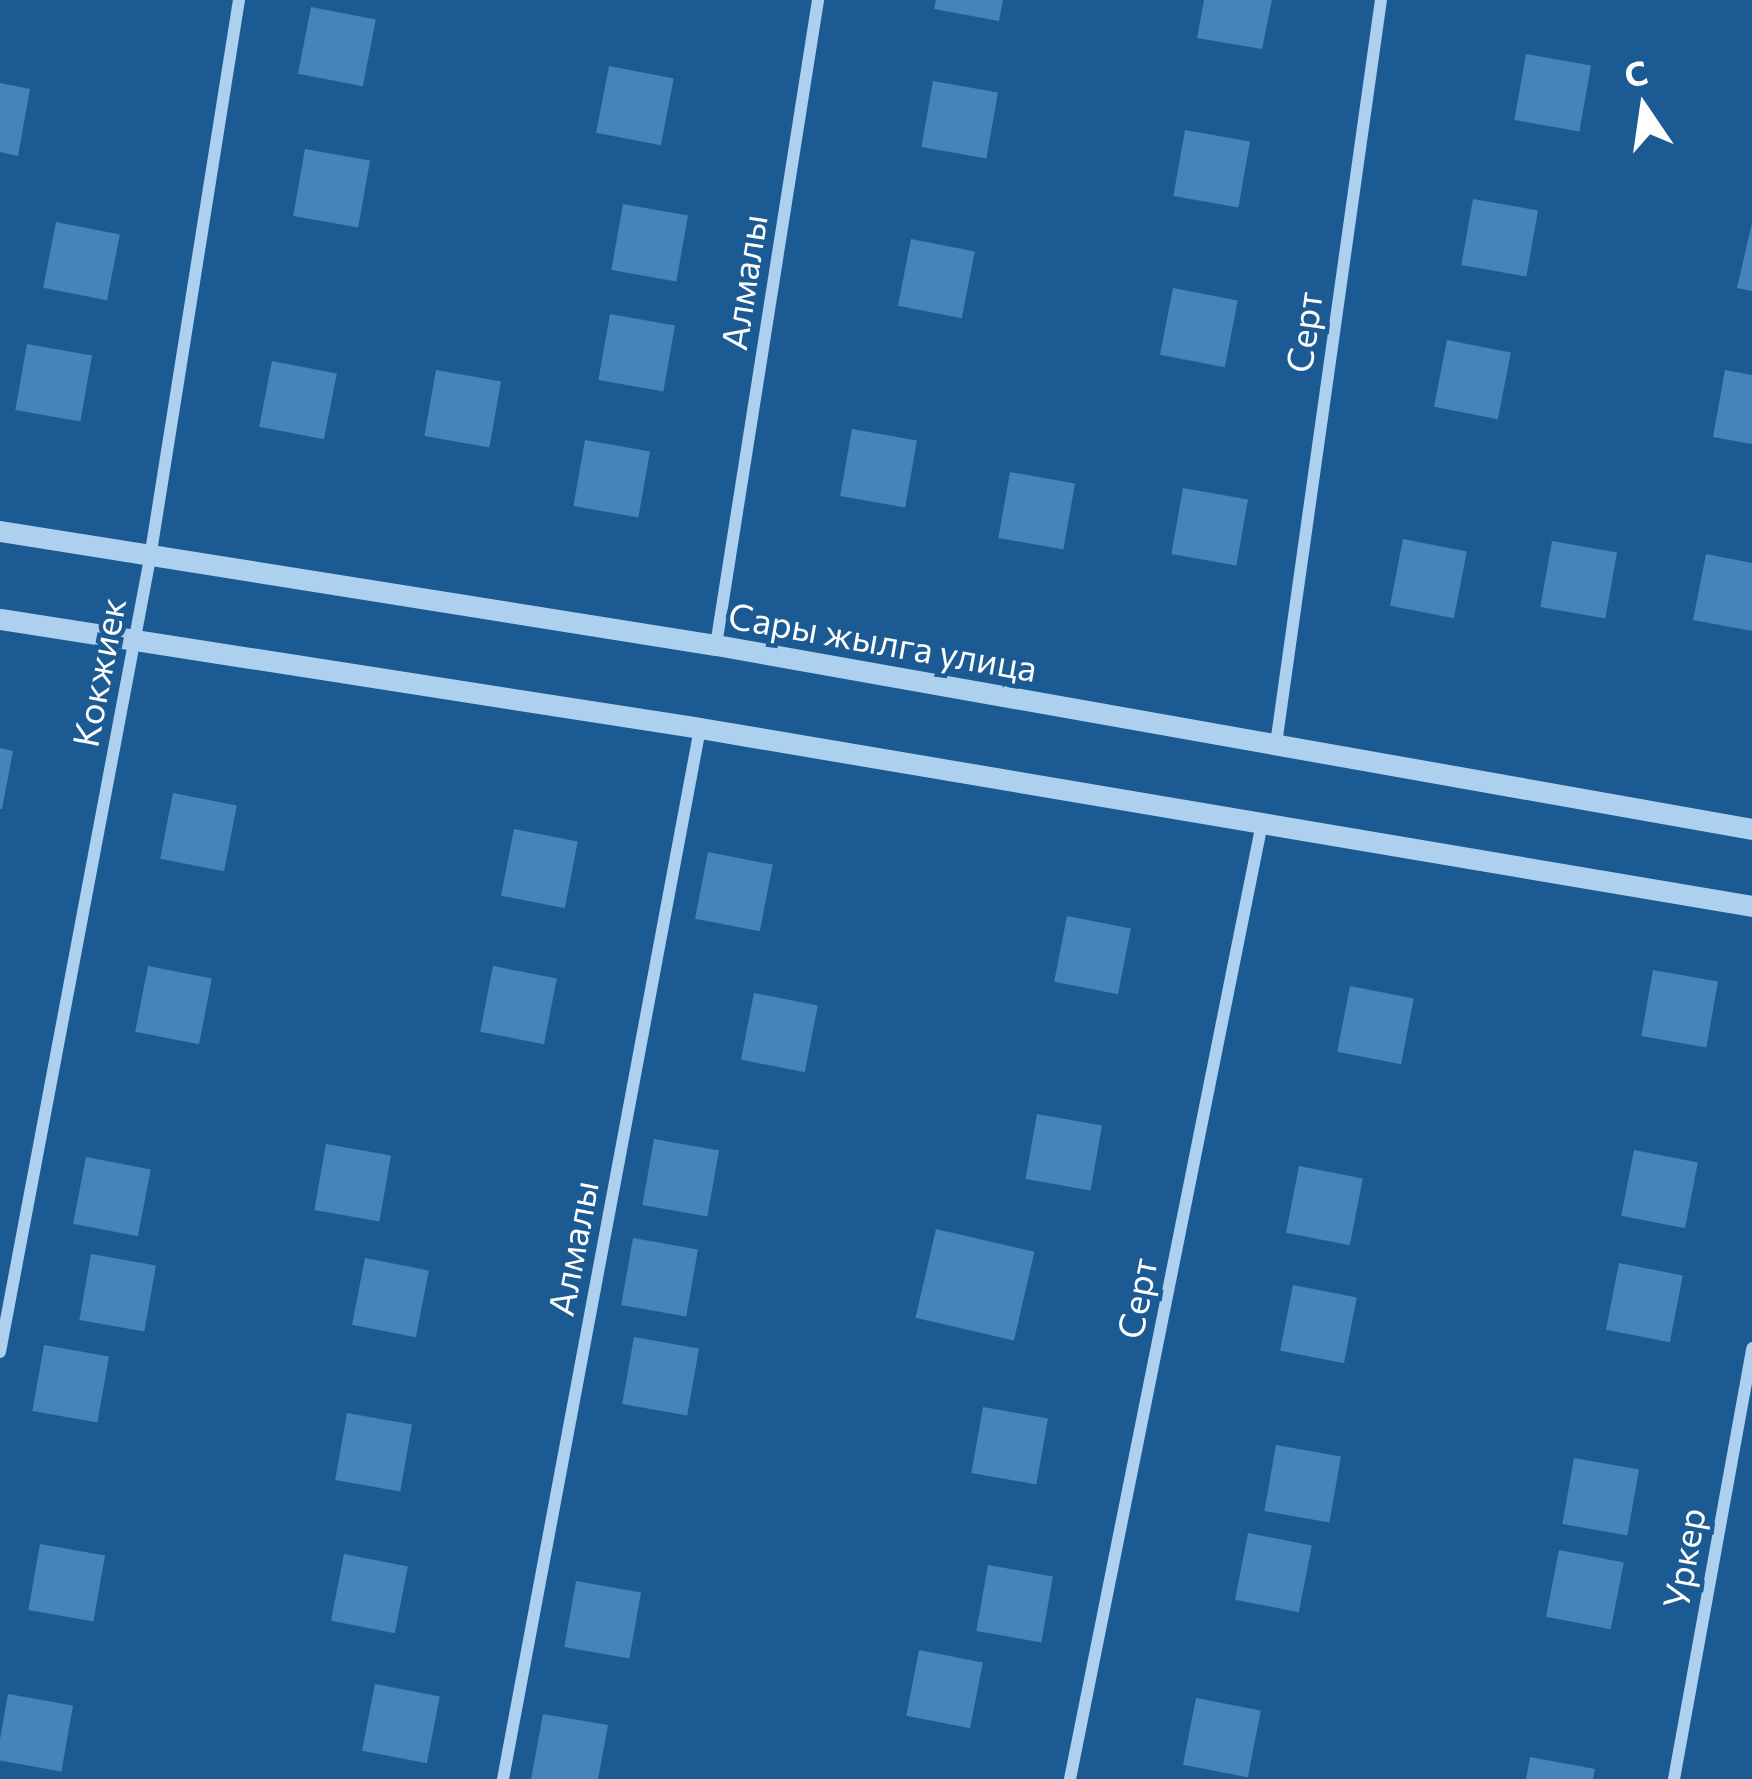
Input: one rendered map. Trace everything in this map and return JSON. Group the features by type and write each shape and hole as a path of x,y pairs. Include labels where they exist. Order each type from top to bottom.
{"street":[{"name":"Кокжиек","path":"0,1352 150,558 239,0"},
{"name":"Алмалы","path":"716,645 818,0"},
{"name":"Серт","path":"1276,744 1381,0"},
{"name":"Сары жылга улица","path":"0,531 716,645 1752,829"},
{"path":"0,620 700,728 1261,829 1752,906"},
{"name":"Алмалы","path":"503,1779 700,728"},
{"name":"Серт","path":"1070,1779 1261,829"},
{"name":"Уркер","path":"1674,1779 1752,1348"}],"building":[{"path":"936,0 1003,0 999,21 934,9"},
{"path":"1204,0 1272,0 1262,49 1197,38"},
{"path":"311,7 376,20 363,86 298,74"},
{"path":"1526,54 1591,65 1579,131 1514,120"},
{"path":"609,66 674,79 661,145 596,133"},
{"path":"933,81 998,92 986,158 921,147"},
{"path":"0,83 30,89 18,156 0,152"},
{"path":"1185,130 1250,141 1238,207 1173,196"},
{"path":"305,149 370,160 358,227 293,216"},
{"path":"1473,199 1538,210 1526,276 1461,265"},
{"path":"623,204 688,215 676,281 611,270"},
{"path":"56,222 120,234 107,300 43,288"},
{"path":"1752,223 1752,291 1737,288"},
{"path":"911,239 975,251 962,318 898,306"},
{"path":"1173,288 1238,301 1225,367 1160,355"},
{"path":"610,314 675,325 663,391 598,380"},
{"path":"1447,340 1511,352 1498,419 1434,407"},
{"path":"27,344 92,355 80,421 15,410"},
{"path":"272,361 337,374 324,439 259,427"},
{"path":"436,370 501,381 489,447 424,436"},
{"path":"1725,370 1752,375 1752,444 1713,437"},
{"path":"852,429 917,440 905,507 840,496"},
{"path":"585,440 650,451 638,517 573,506"},
{"path":"1010,472 1075,483 1063,549 998,538"},
{"path":"1183,488 1248,499 1236,565 1171,554"},
{"path":"1403,539 1467,551 1454,618 1390,606"},
{"path":"1552,541 1617,552 1605,618 1540,607"},
{"path":"1706,554 1752,563 1752,631 1693,620"},
{"path":"0,748 13,751 2,809 0,809"},
{"path":"173,793 237,805 224,871 160,859"},
{"path":"514,829 578,841 565,908 501,896"},
{"path":"708,852 773,865 760,931 695,919"},
{"path":"1067,916 1131,928 1118,994 1054,982"},
{"path":"148,966 212,978 199,1044 135,1032"},
{"path":"493,966 557,978 544,1044 480,1032"},
{"path":"1653,970 1718,981 1706,1047 1641,1036"},
{"path":"1350,986 1414,998 1401,1064 1337,1052"},
{"path":"754,993 818,1005 805,1072 741,1060"},
{"path":"1037,1114 1102,1125 1091,1190 1026,1179"},
{"path":"654,1139 719,1150 707,1216 642,1205"},
{"path":"326,1144 391,1155 379,1221 314,1210"},
{"path":"1634,1150 1698,1162 1685,1228 1621,1216"},
{"path":"86,1157 151,1170 138,1236 73,1224"},
{"path":"1299,1166 1363,1178 1350,1245 1286,1233"},
{"path":"936,1229 1034,1252 1014,1340 916,1318"},
{"path":"633,1238 698,1249 686,1316 621,1305"},
{"path":"91,1254 156,1265 144,1331 79,1320"},
{"path":"365,1258 429,1270 416,1337 352,1325"},
{"path":"1619,1263 1683,1275 1670,1342 1606,1330"},
{"path":"1293,1285 1357,1297 1344,1363 1280,1351"},
{"path":"634,1337 699,1348 687,1415 622,1404"},
{"path":"44,1345 109,1356 97,1422 32,1411"},
{"path":"983,1407 1048,1418 1036,1484 971,1473"},
{"path":"347,1413 412,1424 400,1491 335,1480"},
{"path":"1276,1445 1341,1456 1329,1522 1264,1511"},
{"path":"1574,1458 1639,1469 1627,1535 1562,1524"},
{"path":"1248,1533 1312,1545 1299,1612 1235,1600"},
{"path":"40,1544 105,1555 93,1621 28,1610"},
{"path":"1559,1550 1624,1563 1611,1629 1546,1617"},
{"path":"344,1554 408,1566 395,1633 331,1621"},
{"path":"988,1565 1053,1576 1041,1642 976,1631"},
{"path":"576,1581 641,1592 629,1658 564,1647"},
{"path":"919,1650 983,1662 970,1728 906,1716"},
{"path":"375,1684 440,1697 427,1763 362,1751"},
{"path":"8,1694 73,1705 61,1771 0,1761"},
{"path":"1196,1698 1261,1711 1248,1777 1183,1765"},
{"path":"543,1714 608,1725 598,1779 531,1779"},
{"path":"1530,1757 1595,1769 1593,1779 1526,1779"}]}
